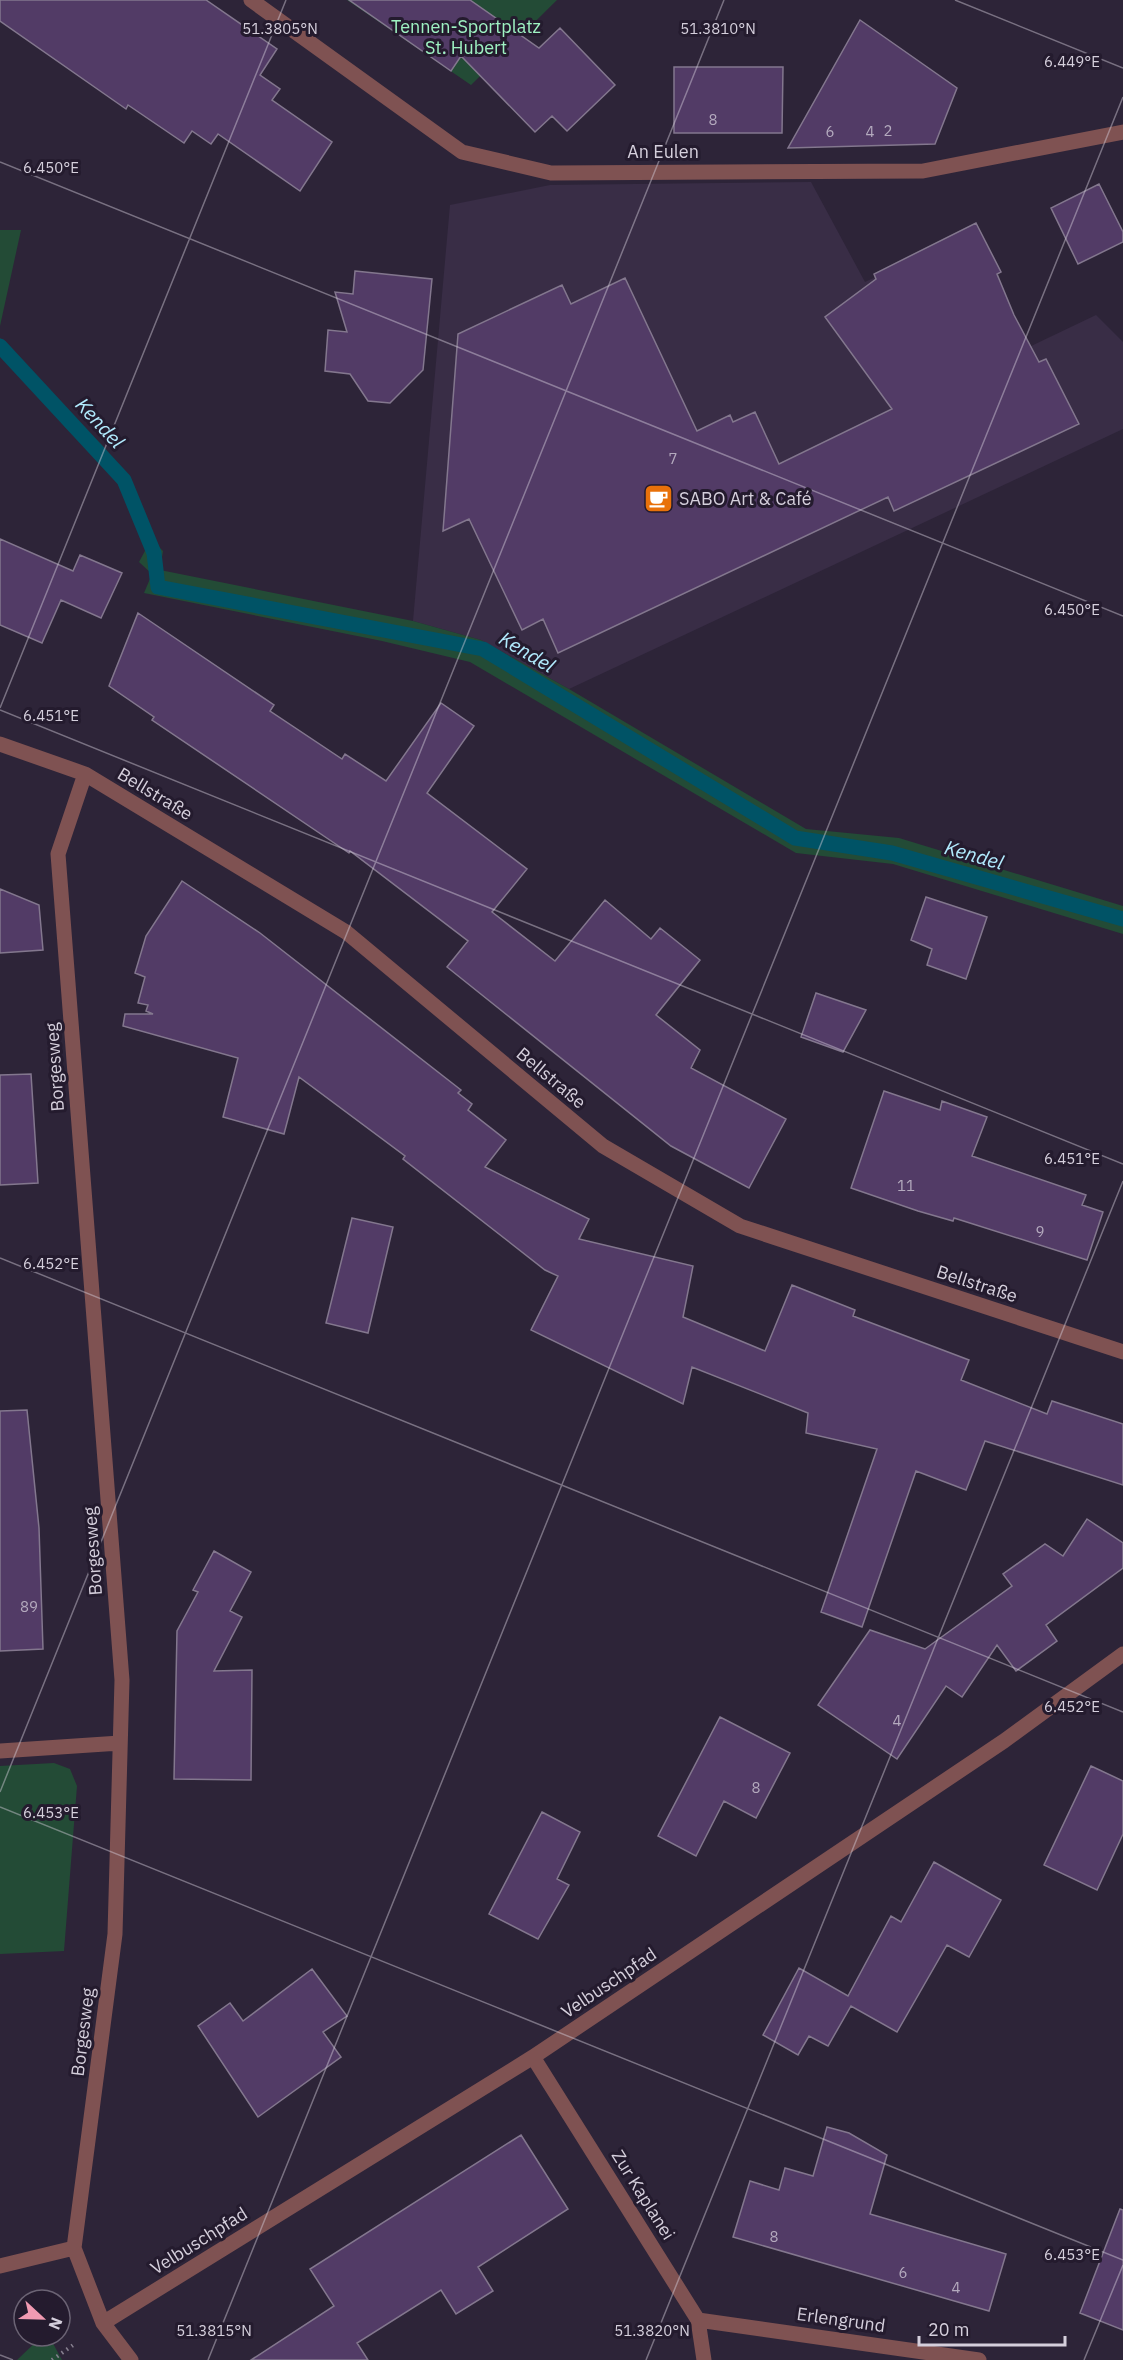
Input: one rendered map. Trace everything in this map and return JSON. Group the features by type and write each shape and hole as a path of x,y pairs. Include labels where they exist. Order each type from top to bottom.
{"street":[{"name":"An Eulen","path":"252,0 462,152 551,173 923,171 1123,132"},
{"name":"Bellstraße","path":"0,744 84,774 346,932 603,1146 740,1226 1123,1352"},
{"name":"Borgesweg","path":"84,774 58,854 122,1680 115,1934 74,2248 103,2323 131,2360"},
{"name":"Velbuschpfad","path":"103,2323 533,2057 1004,1741 1123,1654"},
{"path":"0,1751 120,1743"},
{"name":"Zur Kaplanei","path":"533,2057 698,2320 704,2360"},
{"path":"0,2266 74,2248"},
{"name":"Erlengrund","path":"698,2320 979,2360"}],"shaded area":[{"path":"811,182 865,282 884,273 973,374 1096,315 1123,342 1123,429 569,689 481,640 413,621 450,205 550,185"}],"green space":[{"name":"Tennen-Sportplatz St. Hubert","path":"347,0 557,0 471,85"},
{"path":"0,230 21,230 0,326"},
{"path":"0,338 41,389 101,444 131,480 154,542 163,551 160,570 413,621 481,640 569,689 806,829 899,838 1123,906 1123,934 893,864 796,853 470,662 382,641 144,593 152,574 139,562 146,549 126,496 106,466 66,428 0,351"},
{"path":"54,1763 70,1769 77,1786 64,1951 0,1954 0,1766"},
{"path":"30,2348 56,2348 62,2360 17,2360"}],"building":[{"path":"0,0 206,0 277,49 260,75 280,89 272,100 332,142 300,191 218,134 211,144 192,131 184,143 128,105 126,109 0,21"},
{"path":"349,0 470,0 539,48 560,28 615,85 567,131 552,116 535,132 461,56 451,71"},
{"path":"860,20 957,88 935,144 788,148"},
{"path":"674,67 783,67 782,133 674,133"},
{"path":"1099,184 1123,232 1123,242 1078,264 1051,208"},
{"path":"976,223 1001,272 997,274 1014,315 1039,362 1046,359 1079,424 894,511 888,497 558,653 543,619 522,630 469,519 443,531 458,334 562,285 571,304 625,278 697,431 730,415 733,422 755,412 779,464 892,409 825,317 876,279 874,274"},
{"path":"355,271 432,279 423,370 390,403 368,401 350,374 325,371 328,330 347,332 335,292 353,294"},
{"path":"0,539 73,571 80,555 122,573 101,618 61,600 42,643 0,625"},
{"path":"138,613 274,705 270,711 342,759 345,754 386,781 441,703 474,726 427,793 527,869 492,912 555,961 605,900 651,939 660,928 700,960 656,1015 700,1050 691,1068 786,1119 749,1188 671,1146 447,967 468,941 350,851 349,853 152,720 154,717 109,686"},
{"path":"182,881 260,933 461,1090 458,1093 472,1104 468,1110 506,1140 485,1167 589,1219 579,1239 693,1266 683,1317 765,1351 792,1285 855,1310 853,1316 969,1360 961,1380 1047,1414 1052,1401 1123,1424 1123,1485 985,1441 966,1490 916,1471 862,1627 821,1612 877,1449 806,1433 808,1413 692,1367 683,1404 531,1330 558,1276 545,1270 403,1159 405,1156 299,1077 284,1134 223,1117 238,1058 123,1026 125,1014 153,1014 146,1011 148,1005 138,1003 145,977 135,973 146,936"},
{"path":"0,889 39,905 43,950 0,953"},
{"path":"926,897 987,917 966,979 927,965 932,949 911,940"},
{"path":"816,993 866,1010 843,1052 801,1037"},
{"path":"31,1074 38,1183 0,1185 0,1075"},
{"path":"884,1091 940,1110 942,1101 987,1117 972,1156 1086,1195 1082,1205 1103,1212 1087,1260 954,1218 953,1221 918,1211 851,1188"},
{"path":"352,1218 393,1227 368,1333 326,1323"},
{"path":"27,1410 39,1528 43,1649 0,1651 0,1411"},
{"path":"1087,1519 1123,1543 1123,1568 1046,1625 1057,1641 1016,1671 997,1645 962,1697 946,1686 897,1759 818,1705 870,1630 925,1649 1012,1586 1003,1574 1045,1544 1063,1556"},
{"path":"214,1551 251,1572 230,1611 242,1617 214,1671 252,1670 251,1780 174,1779 177,1631 198,1592 193,1590"},
{"path":"720,1717 790,1753 756,1818 724,1801 696,1856 658,1836"},
{"path":"1091,1766 1123,1781 1123,1834 1097,1890 1044,1865"},
{"path":"542,1812 580,1832 557,1879 569,1885 538,1939 489,1914"},
{"path":"934,1862 1001,1900 969,1957 947,1945 897,2032 851,2006 828,2046 809,2036 798,2055 763,2035 799,1968 848,1996 891,1916 901,1922"},
{"path":"312,1969 347,2016 323,2032 341,2057 258,2117 198,2026 230,2003 243,2021"},
{"path":"827,2127 849,2133 887,2155 870,2214 1006,2254 989,2311 733,2237 750,2181 779,2190 785,2168 813,2176"},
{"path":"521,2135 568,2209 478,2267 493,2291 456,2314 441,2290 357,2343 368,2360 251,2360 334,2306 310,2269"},
{"path":"1120,2209 1123,2210 1123,2330 1080,2313"}],"waterway":[{"name":"Kendel","path":"0,346 124,480 154,553 158,587 483,649 795,838 892,853 1123,919"}],"place":[{"name":"SABO Art & Café","path":"658,499"}]}
